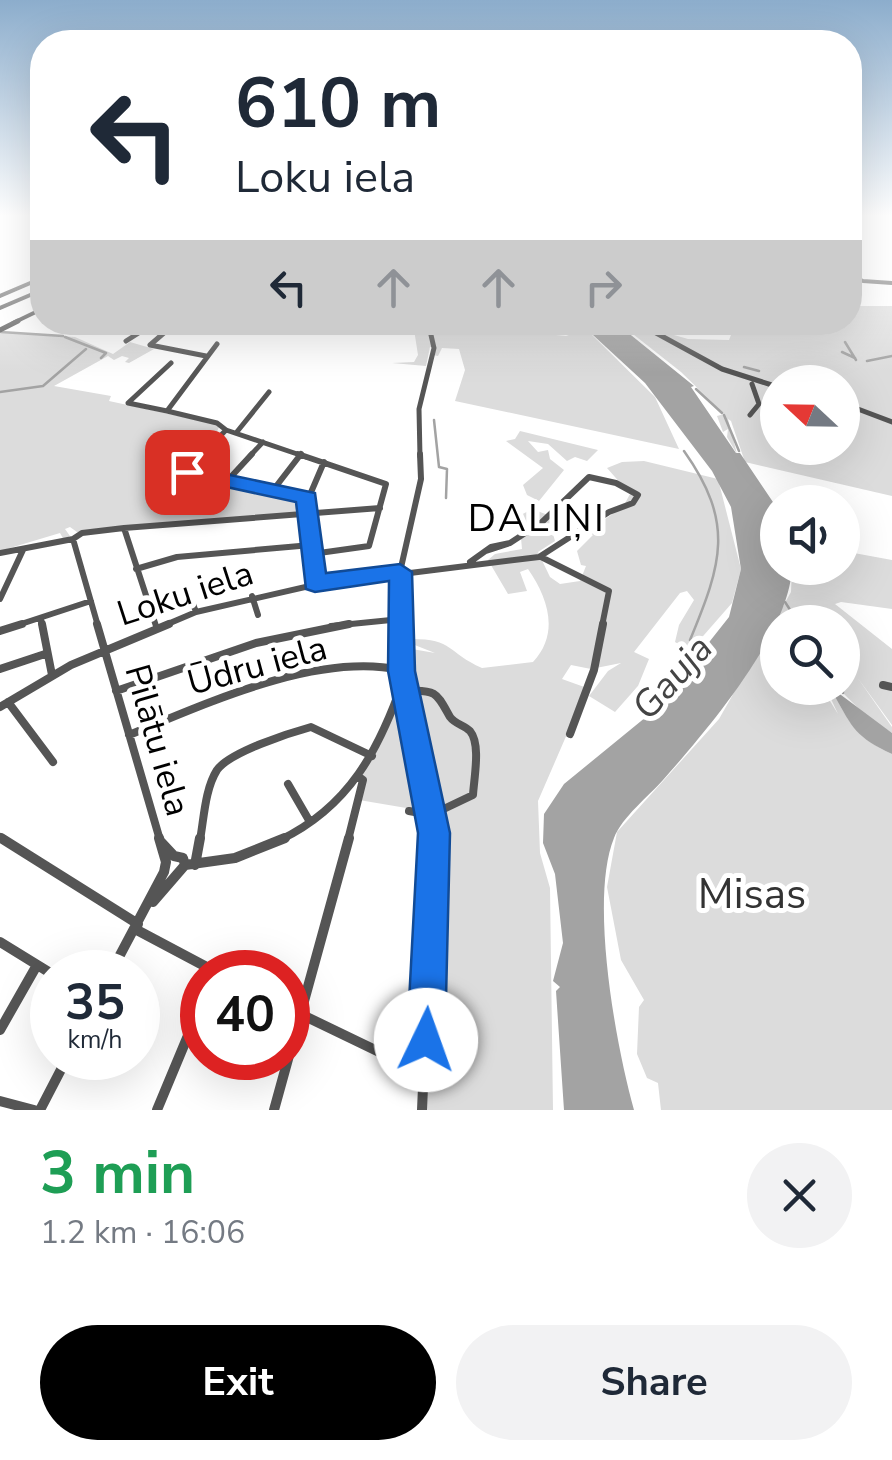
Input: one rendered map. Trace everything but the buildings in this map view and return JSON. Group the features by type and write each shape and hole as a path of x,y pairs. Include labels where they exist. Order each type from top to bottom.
{"street":[{"path":"862,278 892,283"},
{"path":"0,296 30,283"},
{"path":"0,308 30,295"},
{"path":"0,330 30,315"},
{"path":"136,335 126,341 205,357"},
{"path":"150,345 163,335"},
{"path":"422,1110 434,872 431,815 404,680 400,572 419,486 419,410 434,348 431,335"},
{"path":"658,335 712,366 760,385"},
{"path":"166,410 217,344"},
{"path":"190,355 205,357"},
{"path":"136,568 177,557 369,546 380,508 384,482 226,430 216,423 128,403 171,362"},
{"path":"750,415 759,404 755,385"},
{"path":"236,433 269,392"},
{"path":"860,410 892,422"},
{"path":"226,430 187,472 308,498"},
{"path":"228,480 263,442"},
{"path":"274,488 302,454"},
{"path":"315,583 308,498 324,462"},
{"path":"464,565 497,544 536,532 550,510 589,477 616,483 638,495 634,503 609,512 540,557"},
{"path":"0,554 124,528 380,508"},
{"path":"124,528 156,626"},
{"name":"Pilātu iela","path":"73,540 169,867"},
{"path":"0,600 24,549"},
{"path":"540,557 609,591 594,670 570,734"},
{"name":"Loku iela","path":"4,704 52,675 156,626 252,596 362,574 540,557"},
{"path":"189,593 196,612"},
{"path":"252,596 258,615"},
{"path":"0,632 91,601"},
{"path":"41,619 52,675"},
{"path":"116,692 252,642 365,619 401,619"},
{"path":"0,669 45,654"},
{"name":"Ūdru iela","path":"129,735 263,685 336,670 390,666 404,680 436,692 447,702 451,719 472,732 473,796 431,815"},
{"path":"169,867 252,853 284,840 310,822 359,777 404,680"},
{"path":"4,704 53,762"},
{"path":"190,865 214,775 229,761 281,735 311,727 372,756"},
{"path":"310,978 359,802 359,777"},
{"path":"288,784 310,822"},
{"path":"338,798 359,802"},
{"path":"409,811 431,815"},
{"path":"0,837 182,950"},
{"path":"124,950 169,867 183,858 190,865"},
{"path":"0,942 30,961"},
{"path":"0,1030 30,977"},
{"path":"310,1019 424,1074"},
{"path":"157,1110 180,1055"},
{"path":"0,1101 37,1110 54,1080"},
{"path":"274,1110 282,1080"}],"green space":[{"path":"862,306 892,306 892,496 860,489 860,485 844,485 745,462 731,421 728,419 737,454 727,437 728,429 723,432 717,416 724,414 681,372 634,335 729,340 731,335 862,335"},
{"path":"0,332 75,337 113,354 130,342 154,349 129,363 125,362 129,358 114,360 108,356 54,386 111,396 109,401 220,425 212,442 201,448 202,452 177,475 303,497 302,507 296,508 295,515 77,532 70,527 65,529 70,536 64,540 60,533 0,551"},
{"path":"415,335 592,335 655,397 679,449 455,401 465,370 459,349 442,348 438,356 433,355 435,347 430,347 426,366 392,363 414,362 418,355"},
{"path":"520,431 598,450 587,461 575,457 567,461 548,444 528,441 538,452 548,450 550,459 564,470 539,501 527,495 523,485 543,468 506,441 515,439"},
{"path":"644,461 718,479 741,569 732,603 690,651 675,642 679,625 694,600 687,591 680,593 634,652 649,659 638,686 615,712 589,696 608,671 621,663 591,669 571,665 562,679 587,688 538,801 540,853 550,888 553,1110 422,1110 430,812 359,800 359,777 403,680 400,642 412,649 435,653 407,639 433,641 482,668 533,662 549,627 541,592 528,569 520,572 527,591 508,594 488,560 495,554 522,549 519,516 532,509 564,521 553,534 555,541 538,552 550,577 560,584 580,581 586,566 581,565 577,551 593,535 587,531 623,507 630,494 607,468 622,462"},
{"name":"Misas","path":"860,554 892,560 892,609 841,602 784,605 791,585 860,585"},
{"name":"Misas","path":"860,624 892,649 892,725 860,681"},
{"name":"Misas","path":"760,647 760,705 832,705 838,714 834,705 840,705 857,730 892,754 892,1110 661,1110 658,1083 647,1078 637,1054 639,1007 644,1000 621,960 607,887 617,832 719,719"},
{"name":"Misas","path":"860,681 892,727 892,733 855,705 860,705"}],"shaded area":[{"path":"593,335 631,335 694,386 691,387 762,485 760,585 789,585 783,605 760,605 760,654 743,680 614,838 604,897 605,934 613,1012 634,1110 564,1110 556,991 560,987 553,981 563,943 555,874 543,843 544,814 564,784 657,708 729,617 741,569 731,507 712,471 645,383"},
{"path":"840,705 854,705 892,733 892,754 870,742"}],"waterway":[{"path":"1,332 30,334"},
{"path":"48,335 63,336"},
{"path":"65,337 106,353 101,358"},
{"path":"845,342 855,358"},
{"path":"0,392 43,386 86,349"},
{"path":"842,352 855,358"},
{"path":"867,361 892,356"},
{"path":"744,367 759,371"},
{"path":"696,389 722,413"},
{"path":"724,415 739,451"},
{"path":"434,420 439,467 447,469 446,498"},
{"name":"Gauja","path":"684,451 711,500 718,544 710,588 690,640"}],"district":[{"name":"DALIŅI","path":"537,518"}],"route":[{"path":"187,472 308,498 315,583 400,572 403,680 434,833 426,1040"}]}
